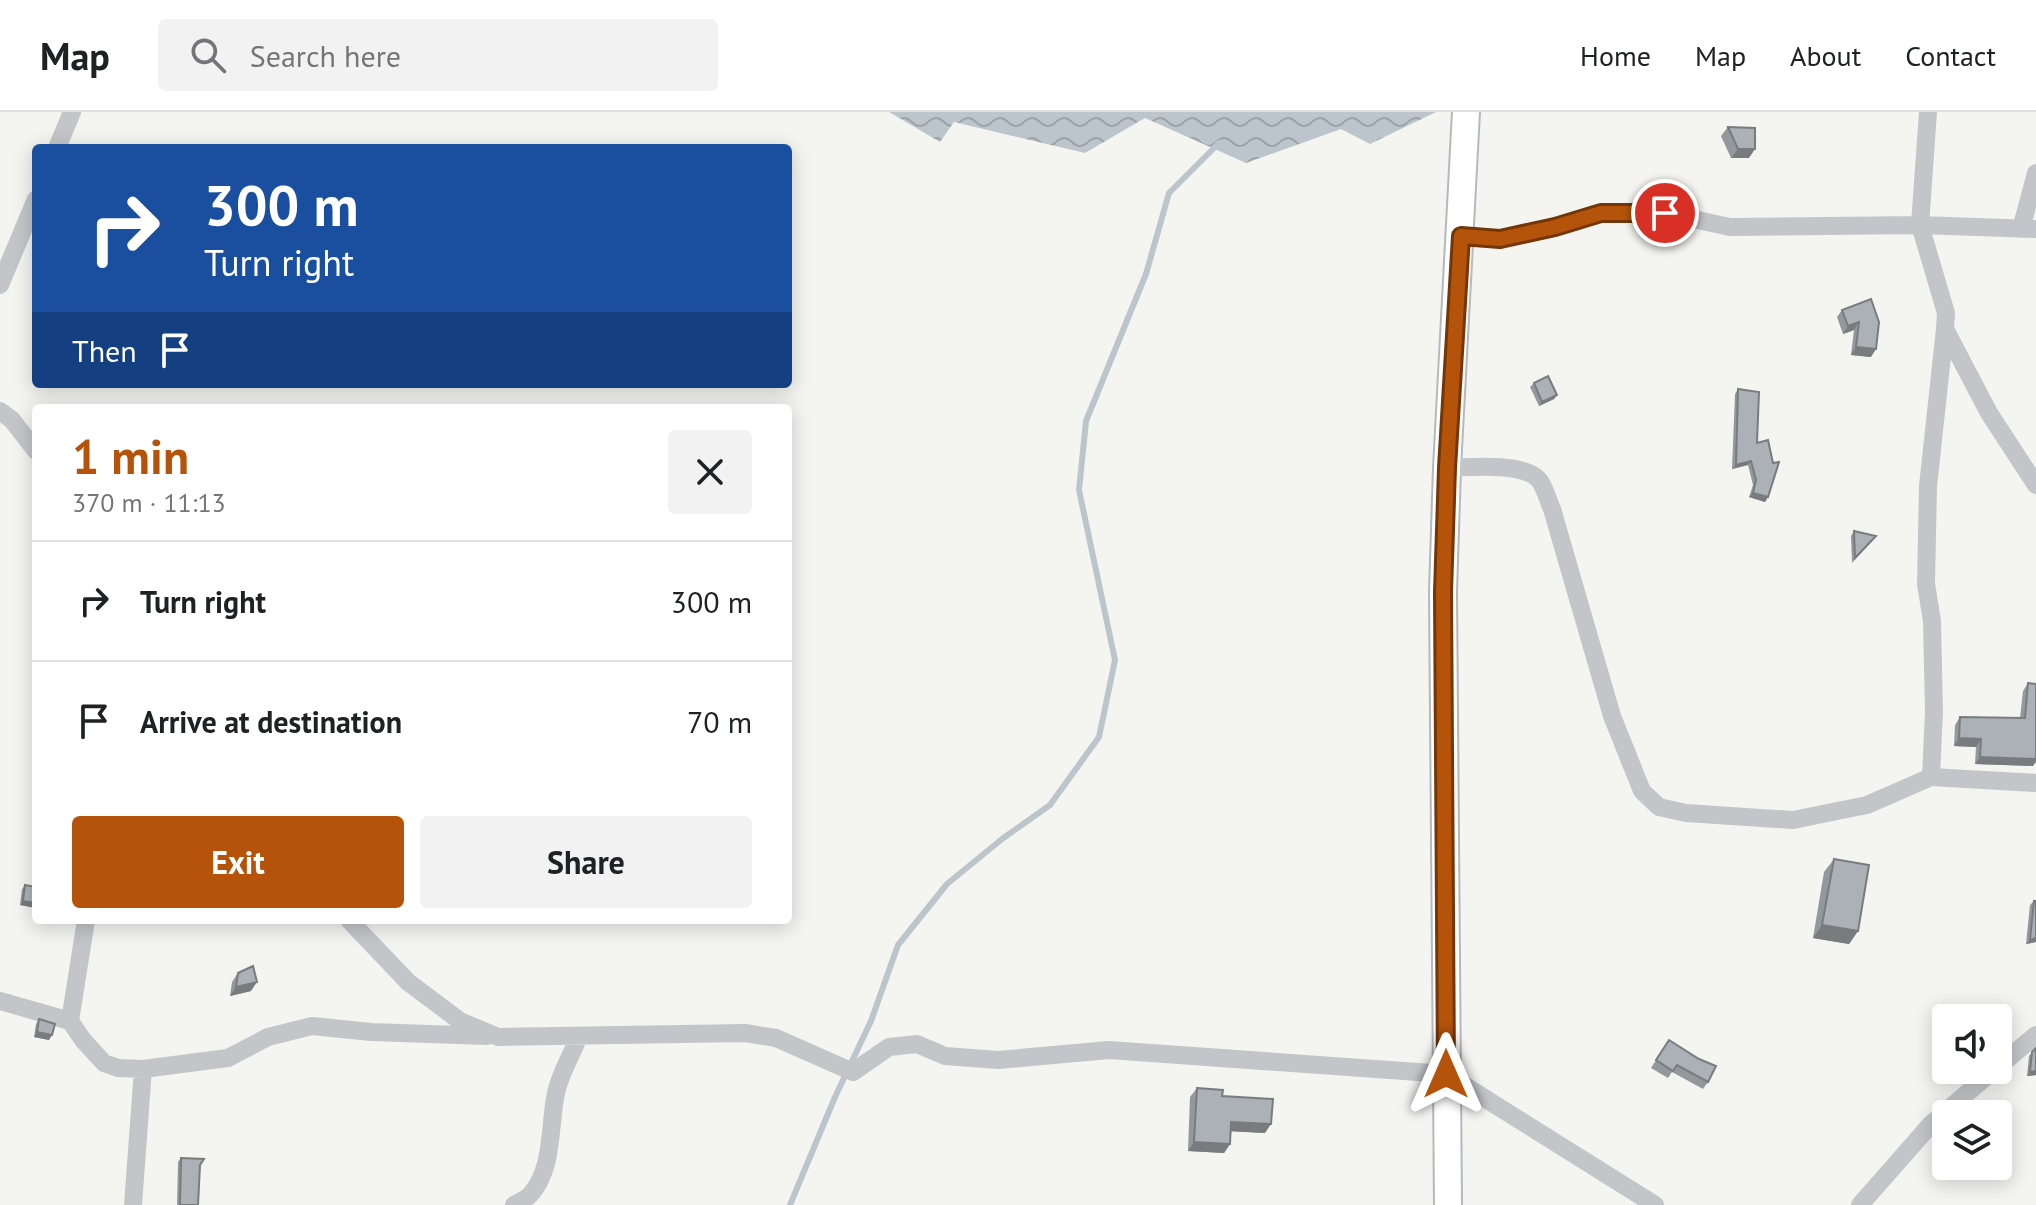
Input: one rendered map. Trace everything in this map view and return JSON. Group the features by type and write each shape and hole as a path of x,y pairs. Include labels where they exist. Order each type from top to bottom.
{"street":[{"path":"59,144 72,112"},
{"path":"1448,1205 1443,592 1466,112"},
{"path":"1928,112 1920,225 1946,313 1928,486 1926,584 1932,621 1934,711 1931,777"},
{"path":"1461,236 1500,239 1601,213 1665,213 1730,227 1920,225 2028,229 2036,173"},
{"path":"0,285 32,209"},
{"path":"1945,329 1989,413 2036,485"},
{"path":"0,411 12,420 32,446"},
{"path":"1447,468 1483,467 1521,471 1538,479 1552,509 1612,716 1642,791 1659,807 1686,813 1793,820 1867,805 1931,777 2036,783"},
{"path":"70,1021 85,924"},
{"path":"353,924 408,982 460,1021 498,1037"},
{"path":"0,1001 70,1021 104,1063 118,1068 143,1069 228,1058 268,1037 312,1026 371,1032 498,1037 745,1033 776,1038 853,1072 889,1047 917,1044 945,1056 998,1060 1109,1050 1446,1074 1655,1205"},
{"path":"2012,1055 2036,1035"},
{"path":"514,1205 530,1196 542,1174 549,1150 560,1076 579,1036"},
{"path":"133,1205 143,1069"},
{"path":"1860,1205 1931,1124 1977,1084"}],"water":[{"path":"889,112 1436,112 1370,144 1341,129 1246,163 1145,118 1085,153 954,122 940,142"}],"building":[{"path":"1728,127 1755,128 1755,149 1738,149"},
{"path":"1871,299 1879,322 1876,349 1856,347 1859,322 1848,326 1842,310"},
{"path":"1548,376 1557,395 1542,402 1534,383"},
{"path":"1738,389 1759,392 1757,443 1768,440 1773,463 1779,462 1768,497 1753,493 1756,480 1751,461 1736,465"},
{"path":"1854,531 1876,536 1855,558"},
{"path":"2028,683 2036,684 2036,759 1980,757 1981,739 1959,738 1960,717 2025,718"},
{"path":"1834,859 1869,865 1858,931 1822,925"},
{"path":"25,885 32,886 32,902 23,901"},
{"path":"2034,901 2036,938 2030,940"},
{"path":"253,966 257,982 236,987 238,973"},
{"path":"39,1019 55,1024 52,1035 37,1032"},
{"path":"1669,1040 1716,1066 1708,1082 1677,1065 1673,1071 1656,1060"},
{"path":"2036,1048 2036,1071 2030,1072 2032,1052"},
{"path":"1197,1088 1223,1090 1222,1096 1273,1099 1271,1124 1231,1122 1230,1144 1194,1142"},
{"path":"181,1158 204,1159 200,1165 198,1205 180,1205"}],"waterway":[{"path":"790,1205 871,1021 898,945 947,884 1050,805 1099,737 1115,660 1079,490 1086,421 1146,274 1169,193 1219,143"}],"route":[{"path":"1446,1074 1443,592 1461,236 1500,239 1601,213 1665,213"}]}
